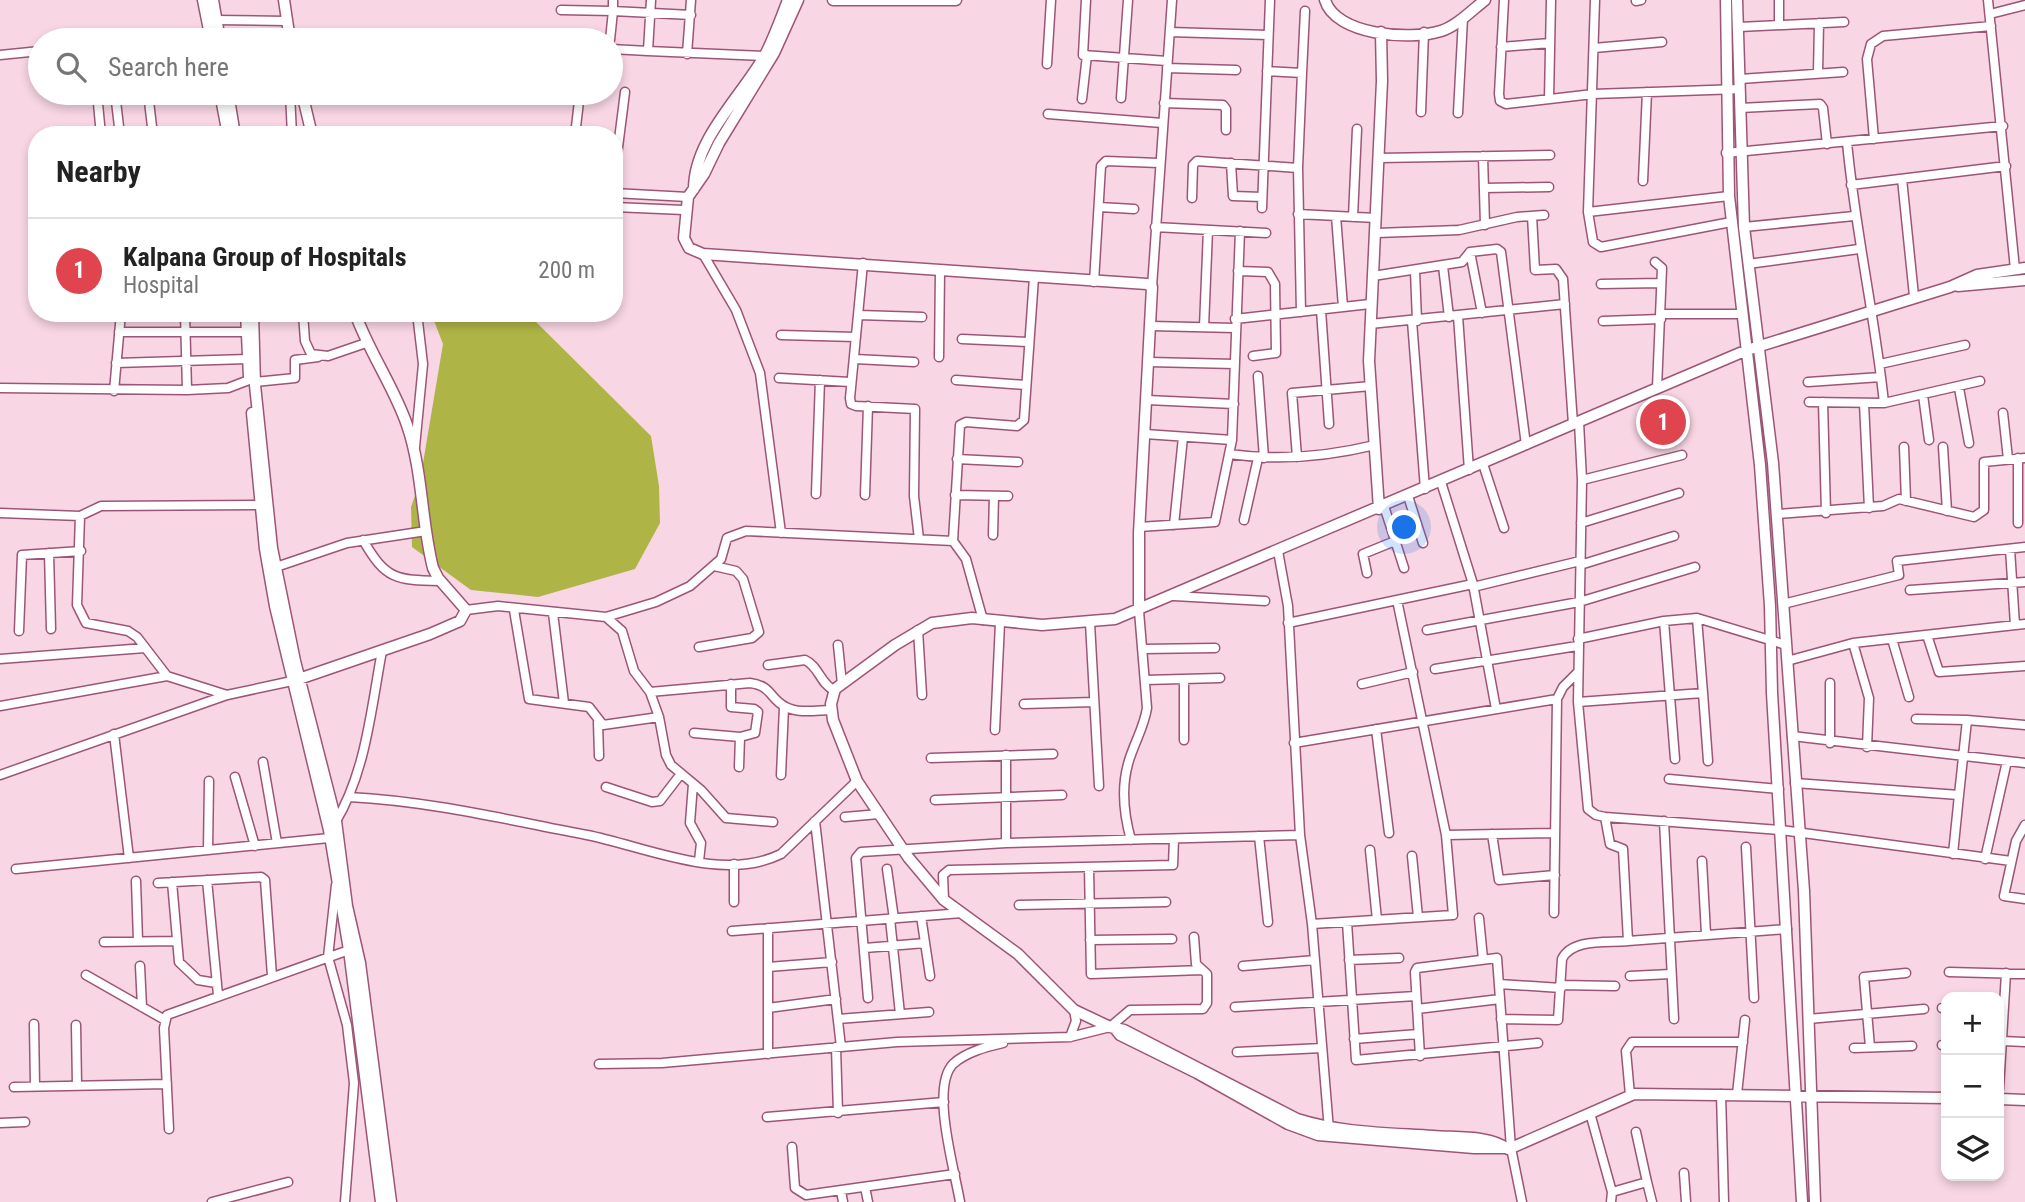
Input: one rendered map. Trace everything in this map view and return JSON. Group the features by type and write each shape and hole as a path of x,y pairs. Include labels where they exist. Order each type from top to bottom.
{"street":[{"path":"203,0 208,28"},
{"path":"213,0 218,28"},
{"path":"284,0 287,28"},
{"path":"611,28 613,0"},
{"path":"648,51 650,0"},
{"path":"687,54 691,0"},
{"path":"691,193 695,174 712,135 764,56 788,0"},
{"path":"798,0 774,53 691,193 684,210 684,238 689,248 703,254 863,263 940,271 1147,284 1152,287"},
{"path":"833,0 956,0"},
{"path":"1047,64 1051,0"},
{"path":"1086,0 1083,55 1236,70"},
{"path":"1121,98 1128,0"},
{"path":"1131,840 1123,794 1128,764 1145,723 1145,680 1139,611 1139,527 1154,227 1172,0"},
{"path":"1262,208 1270,0"},
{"path":"1325,0 1328,11 1352,27 1381,32 1441,31 1484,1"},
{"path":"1471,0 1484,1"},
{"path":"1504,0 1500,101 1506,104 1593,94 1727,89 1740,84 1843,72"},
{"path":"1549,99 1551,0"},
{"path":"1595,0 1588,212 1593,242 1601,247 1731,222"},
{"path":"1726,0 1726,153 1770,606 1769,642 1802,1202"},
{"path":"1737,0 1744,227 1760,346 1777,514 1798,834 1815,1202"},
{"path":"1779,0 1779,25"},
{"path":"1950,287 1977,275 2020,269 1988,0"},
{"path":"1990,14 2025,5"},
{"path":"561,10 691,15"},
{"path":"1301,312 1298,168 1305,11"},
{"path":"1458,113 1463,18"},
{"path":"216,20 287,25"},
{"path":"1739,27 1844,22"},
{"path":"1818,73 1819,23"},
{"path":"1874,139 1867,59 1871,44 1883,36 1991,26"},
{"path":"1170,32 1268,35"},
{"path":"1381,32 1377,233 1370,304 1371,386 1381,508 1404,568"},
{"path":"1421,112 1424,32"},
{"path":"1501,47 1550,43"},
{"path":"1594,48 1662,43"},
{"path":"623,50 764,56"},
{"path":"0,55 28,52"},
{"path":"1082,99 1087,55"},
{"path":"1267,71 1302,73"},
{"path":"621,126 625,92"},
{"path":"1643,181 1647,92"},
{"path":"1164,103 1223,105 1226,109 1226,130"},
{"path":"1740,108 1820,104 1823,108 1827,144"},
{"path":"98,105 100,126"},
{"path":"116,105 119,126"},
{"path":"149,105 152,126"},
{"path":"222,105 226,126"},
{"path":"230,105 234,126"},
{"path":"291,105 292,126"},
{"path":"305,105 310,126"},
{"path":"576,126 579,105"},
{"path":"1048,114 1162,123"},
{"path":"1726,153 2003,126"},
{"path":"1353,216 1357,129"},
{"path":"1847,142 1854,216 1880,364 1884,403"},
{"path":"1379,158 1549,155"},
{"path":"1483,156 1485,225"},
{"path":"1094,282 1101,166 1106,161 1159,163"},
{"path":"1192,198 1193,165 1197,161 1298,168"},
{"path":"1231,163 1233,196 1262,197"},
{"path":"1851,185 2006,166"},
{"path":"1902,179 1914,296"},
{"path":"1484,188 1549,187"},
{"path":"623,193 691,193"},
{"path":"1588,212 1729,196"},
{"path":"623,207 684,210"},
{"path":"1099,207 1134,209"},
{"path":"1298,214 1376,218"},
{"path":"1377,233 1459,230 1544,215"},
{"path":"1336,216 1343,307"},
{"path":"1532,216 1535,270 1550,268 1561,272 1582,480 1577,673 1585,799 1588,809 1596,816 1781,830 2011,861"},
{"path":"1744,227 1854,216"},
{"path":"1154,227 1266,233"},
{"path":"1204,327 1208,230"},
{"path":"1139,527 1215,522 1232,440 1240,231"},
{"path":"1373,276 1462,262 1470,252 1497,249 1501,252 1526,445"},
{"path":"1748,264 1859,249"},
{"path":"1470,252 1482,313"},
{"path":"703,254 736,310 760,373 781,533"},
{"path":"1655,262 1662,268 1657,388"},
{"path":"863,263 855,359 850,382 851,404 915,409 914,496 919,539"},
{"path":"1443,266 1454,317 1469,470"},
{"path":"939,357 940,271"},
{"path":"1237,271 1268,272 1273,276 1277,314 1276,353 1253,356"},
{"path":"1415,271 1414,321 1425,489"},
{"path":"984,620 966,559 953,541 959,428 963,423 1021,425 1034,277"},
{"path":"768,665 805,660 811,662 827,687 838,688 918,630 950,619 1042,625 1090,623 1139,611 1747,350 1914,296 1950,287 2025,280"},
{"path":"1601,284 1661,283"},
{"path":"1151,326 1204,327 1235,324 1277,314 1370,304"},
{"path":"1370,324 1565,304"},
{"path":"1321,310 1329,424"},
{"path":"859,314 922,317"},
{"path":"1603,321 1742,314"},
{"path":"114,391 120,322"},
{"path":"186,322 187,390"},
{"path":"246,322 265,505 269,572 332,830 360,963 391,1202"},
{"path":"252,381 253,322"},
{"path":"304,322 305,341 311,354 320,357"},
{"path":"358,322 366,343 407,423 414,450 433,568 466,610"},
{"path":"414,450 419,426 423,364 418,322"},
{"path":"119,332 246,332"},
{"path":"781,335 856,337"},
{"path":"962,339 1028,342"},
{"path":"0,388 114,391 228,388 252,381 295,378 295,360 320,357 366,343"},
{"path":"1880,364 1965,345"},
{"path":"116,363 248,359"},
{"path":"855,359 914,362"},
{"path":"1149,362 1235,365"},
{"path":"1244,520 1261,458 1258,376"},
{"path":"1808,382 1881,377"},
{"path":"779,378 850,382"},
{"path":"816,494 820,380"},
{"path":"956,380 1025,385"},
{"path":"1809,402 1884,403 1959,388 1980,381"},
{"path":"1297,457 1293,393 1371,386"},
{"path":"1959,388 1969,443"},
{"path":"1923,395 1929,440"},
{"path":"1147,400 1234,404"},
{"path":"1823,402 1826,513"},
{"path":"1864,403 1869,508"},
{"path":"865,495 868,406"},
{"path":"2003,414 2008,459"},
{"path":"1145,434 1232,440"},
{"path":"1174,525 1182,437"},
{"path":"1229,454 1261,458 1336,455 1375,445"},
{"path":"1904,447 1906,501"},
{"path":"1943,447 1947,511"},
{"path":"1582,480 1682,455"},
{"path":"957,458 1018,462"},
{"path":"1777,514 1826,513 1869,508 1883,506 1894,500 1967,516 1980,514 1984,510 1984,462 2022,458 2018,523"},
{"path":"1483,464 1504,528"},
{"path":"1441,482 1473,586 1496,709"},
{"path":"1581,523 1679,494"},
{"path":"955,495 1008,496"},
{"path":"993,536 994,496"},
{"path":"1408,496 1423,543"},
{"path":"0,513 80,516 101,506 265,505"},
{"path":"265,505 296,680"},
{"path":"80,516 81,551 77,605 80,615 86,623 128,631 167,676"},
{"path":"276,567 363,540 426,531"},
{"path":"466,610 498,606 514,610 606,617 674,594 721,559 727,538 746,531 953,541"},
{"path":"1288,623 1580,563 1674,536"},
{"path":"363,540 378,565 388,573 405,580 441,581"},
{"path":"1367,573 1363,554 1395,541"},
{"path":"1783,604 1899,575 1897,561 2025,547"},
{"path":"1787,660 1853,643 2020,625 2010,549"},
{"path":"19,631 22,555 81,551"},
{"path":"1278,551 1288,623 1300,835 1311,924 1329,1132"},
{"path":"49,553 51,629"},
{"path":"699,647 752,638 759,632 743,579 736,571 714,566"},
{"path":"1427,630 1579,602 1695,567"},
{"path":"1910,590 2025,582"},
{"path":"1174,596 1265,601"},
{"path":"1311,924 1453,915 1446,835 1397,600"},
{"path":"0,775 227,695 296,680 382,651 460,621 466,610"},
{"path":"514,610 529,699 589,707 598,723 599,756"},
{"path":"553,612 564,703"},
{"path":"606,617 622,631 634,671 650,692 659,717 666,755 680,775 693,784 726,818 773,822"},
{"path":"1697,618 1708,761"},
{"path":"1435,669 1487,661 1664,621 1697,618 1786,645"},
{"path":"1664,621 1675,760"},
{"path":"995,730 1000,623"},
{"path":"1090,623 1099,786"},
{"path":"918,630 922,695"},
{"path":"1927,635 1938,672 2025,666"},
{"path":"1892,639 1909,697"},
{"path":"1853,643 1869,698 1867,747"},
{"path":"838,645 838,688 832,709 842,745 857,781 902,849 944,900 1018,954 1074,1010 1197,1073 1288,1124 1329,1132 1510,1149 1630,1095 1941,1098"},
{"path":"0,659 145,648"},
{"path":"1142,649 1215,648"},
{"path":"381,1202 349,950 336,885 332,830 349,797 365,741 382,651"},
{"path":"1362,684 1413,672"},
{"path":"1554,914 1558,699 1563,687 1577,673"},
{"path":"0,706 167,676 227,695"},
{"path":"1145,680 1220,678"},
{"path":"1184,679 1184,740"},
{"path":"1830,683 1830,743"},
{"path":"650,692 731,684 763,685 784,707 832,709"},
{"path":"694,733 740,737 755,733 758,712 754,709 731,707 731,684"},
{"path":"1578,702 1703,693"},
{"path":"1294,743 1558,699"},
{"path":"1024,704 1094,702"},
{"path":"781,775 784,707"},
{"path":"598,723 603,725 659,717"},
{"path":"1916,719 2025,724"},
{"path":"1954,854 1966,720"},
{"path":"1376,729 1389,833"},
{"path":"114,734 129,858"},
{"path":"1792,736 1830,743 2025,763"},
{"path":"739,767 740,737"},
{"path":"931,758 1053,754"},
{"path":"1006,755 1006,843"},
{"path":"1985,859 2007,761"},
{"path":"262,762 277,843"},
{"path":"606,787 660,802 680,775"},
{"path":"235,777 255,846"},
{"path":"1669,779 1779,789"},
{"path":"208,850 209,781"},
{"path":"349,797 433,804 699,861 734,864 766,861 781,854 857,781"},
{"path":"1795,783 1959,795"},
{"path":"693,784 690,823 701,843 699,861"},
{"path":"935,800 1062,795"},
{"path":"845,817 879,814"},
{"path":"1605,817 1610,845 1623,849 1628,941"},
{"path":"815,821 838,1019 838,1113"},
{"path":"1664,821 1674,1018"},
{"path":"2025,825 2016,841 2004,896 2025,900"},
{"path":"16,869 255,846 332,830"},
{"path":"1446,835 1555,833"},
{"path":"1492,834 1499,880 1555,875"},
{"path":"868,998 857,854 1006,843 1300,835"},
{"path":"1259,836 1268,922"},
{"path":"944,900 943,875 949,870 1173,865 1174,839"},
{"path":"1746,847 1754,998"},
{"path":"1370,849 1377,920"},
{"path":"1412,856 1418,917"},
{"path":"1702,860 1706,934"},
{"path":"734,864 734,902"},
{"path":"1089,867 1091,974 1202,970"},
{"path":"887,869 901,1014"},
{"path":"158,883 254,876 265,880 272,976"},
{"path":"206,880 218,995"},
{"path":"136,881 138,942"},
{"path":"172,882 179,962 198,980 216,983"},
{"path":"336,885 328,957 339,990 353,1056 353,1107 345,1202"},
{"path":"1019,905 1166,902"},
{"path":"732,931 962,913"},
{"path":"921,916 930,976"},
{"path":"1479,918 1483,959"},
{"path":"1347,922 1356,1060 1538,1043"},
{"path":"768,928 768,1054"},
{"path":"1501,1019 1558,1020 1562,959 1570,948 1787,929"},
{"path":"599,1064 662,1063 961,1039 1070,1037 1113,1029 1129,1010 1203,1009 1207,1003 1207,974 1196,964 1194,937"},
{"path":"1090,940 1172,939"},
{"path":"104,942 176,941"},
{"path":"865,948 925,943"},
{"path":"169,1129 165,1020 173,1011 349,950"},
{"path":"1349,960 1399,958"},
{"path":"1420,1056 1417,968 1497,958 1510,1149 1522,1202"},
{"path":"1244,966 1314,960"},
{"path":"768,967 832,962"},
{"path":"140,966 142,1007"},
{"path":"1950,972 2025,974"},
{"path":"1870,1047 1864,977 1906,973"},
{"path":"1630,976 1671,974"},
{"path":"2004,992 2006,974"},
{"path":"86,975 165,1020"},
{"path":"1499,984 1615,986"},
{"path":"1235,1007 1416,996"},
{"path":"768,1008 836,999"},
{"path":"1417,1009 1500,999"},
{"path":"1808,1019 1924,1009"},
{"path":"1070,1037 1076,1021 1074,1010"},
{"path":"838,1019 929,1012"},
{"path":"1737,1094 1745,1020"},
{"path":"34,1024 36,1086"},
{"path":"76,1025 77,1085"},
{"path":"1354,1039 1418,1034"},
{"path":"960,1202 944,1102 945,1076 953,1065 979,1050 1014,1040"},
{"path":"1630,1095 1626,1051 1632,1042 1743,1042"},
{"path":"2004,1045 2025,1042"},
{"path":"1854,1048 1912,1046"},
{"path":"1237,1052 1322,1048"},
{"path":"14,1087 167,1084"},
{"path":"1721,1094 1724,1202"},
{"path":"2004,1099 2025,1100"},
{"path":"767,1117 944,1102"},
{"path":"1590,1113 1610,1199 1647,1182"},
{"path":"0,1123 25,1122"},
{"path":"1636,1132 1652,1202"},
{"path":"792,1147 795,1188 800,1194 841,1191 955,1174"},
{"path":"1684,1173 1686,1202"},
{"path":"212,1202 288,1182"},
{"path":"865,1187 868,1202"},
{"path":"841,1191 843,1202"}],"shaded area":[{"path":"434,322 536,322 651,436 659,486 660,523 635,569 538,597 471,590 412,547 411,507 420,481 443,344"}],"place":[{"name":"Kalpana Group of Hospitals","path":"1663,422"}]}
